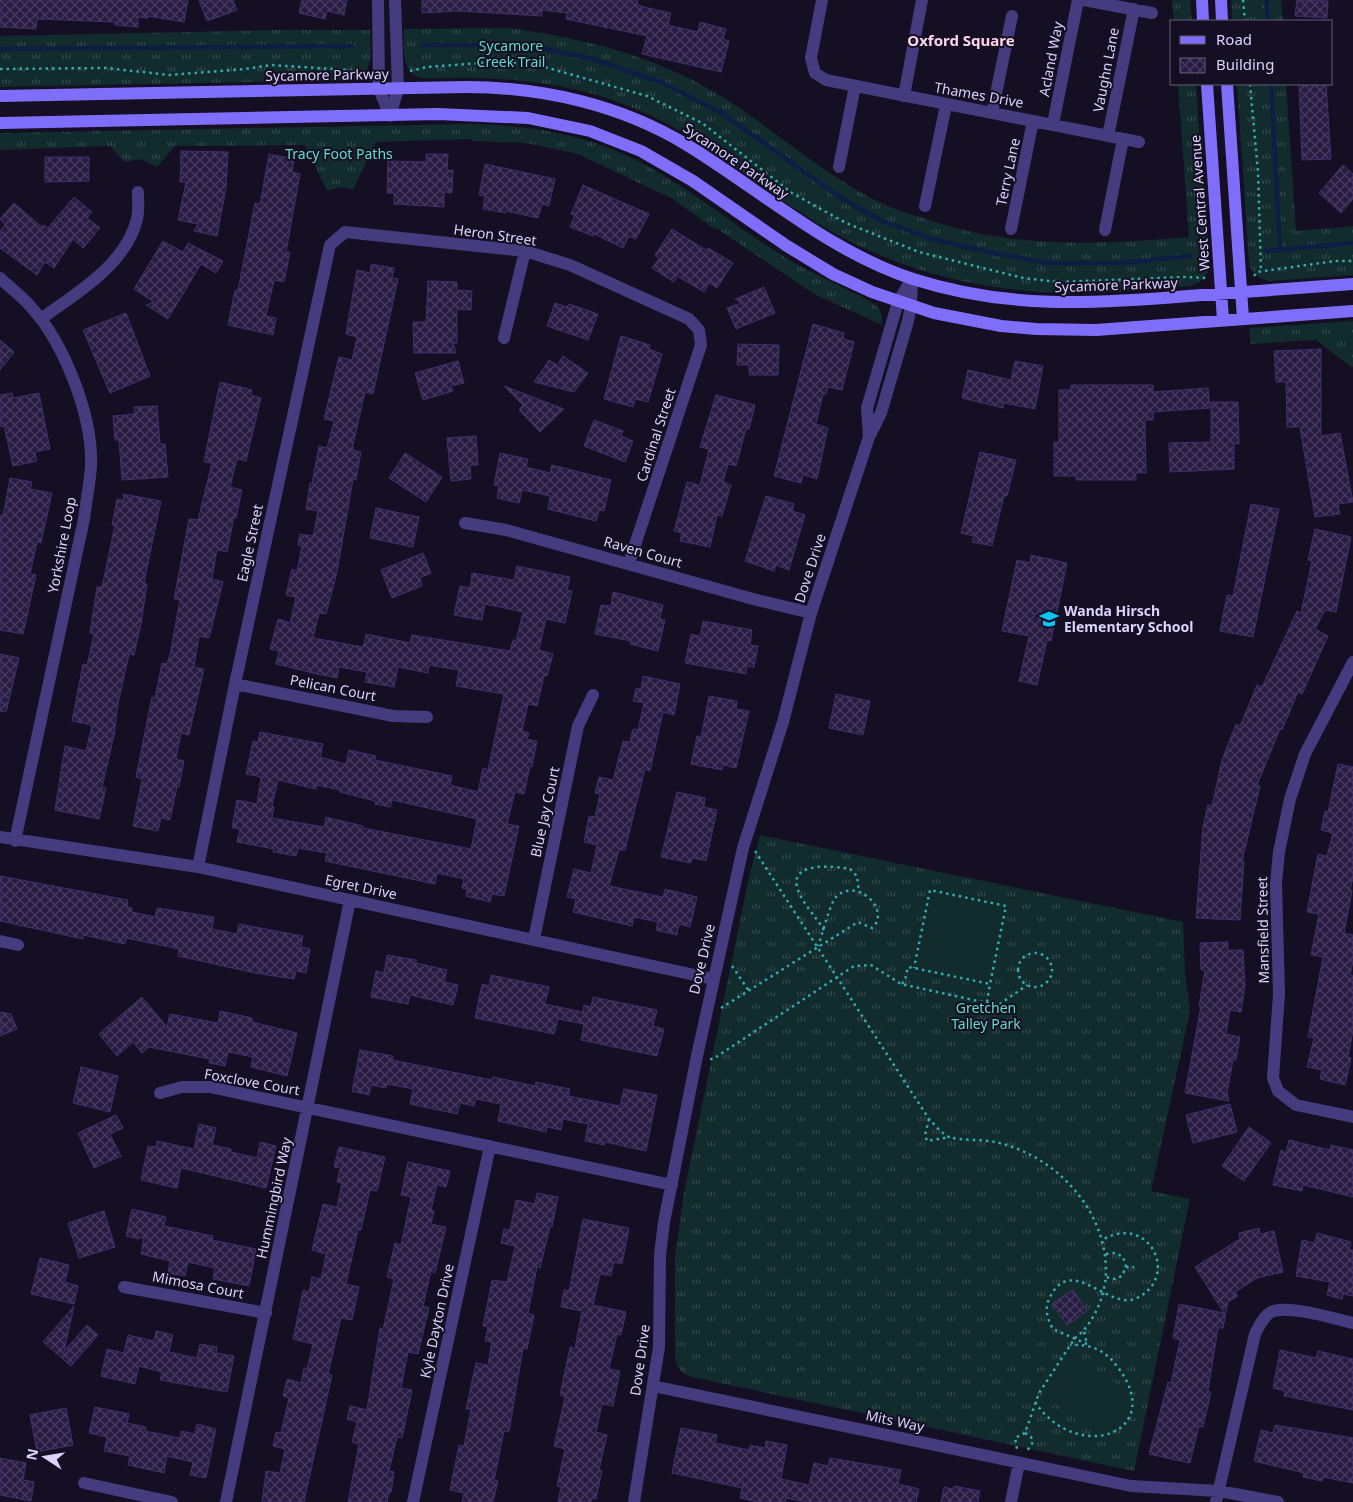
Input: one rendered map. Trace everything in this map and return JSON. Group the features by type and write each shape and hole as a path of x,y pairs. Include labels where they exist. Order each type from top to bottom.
{"main road":[{"path":"1202,0 1203,20"},
{"path":"1221,0 1222,20"},
{"name":"West Central Avenue","path":"1207,85 1223,320"},
{"path":"1226,85 1243,319"},
{"name":"Sycamore Parkway","path":"0,96 379,89 495,88 525,90 554,95 611,110 638,120 685,144 829,241 854,254 912,279 999,300 1087,303 1353,284"},
{"path":"0,124 477,114 528,118 558,123 616,140 676,170 812,262 850,282 898,302 968,320 1036,329 1096,330 1353,311"}],"street":[{"path":"378,0 379,89 390,116"},
{"path":"390,116 398,89 395,0"},
{"name":"Thames Drive","path":"822,0 811,58 815,73 826,80 1139,142"},
{"path":"904,96 922,0"},
{"name":"Acland Way","path":"1053,124 1078,0"},
{"path":"1084,0 1152,13"},
{"name":"Vaughn Lane","path":"1108,136 1134,9"},
{"path":"992,113 1012,16"},
{"path":"839,167 855,86"},
{"path":"925,206 946,105"},
{"name":"Terry Lane","path":"1011,229 1033,121"},
{"path":"1105,230 1124,139"},
{"path":"41,319 96,278 119,254 130,237 137,219 138,192"},
{"name":"Heron Street","path":"345,232 525,251 570,265 689,319"},
{"name":"Eagle Street","path":"198,867 235,684 330,245 345,232"},
{"path":"504,338 525,251"},
{"name":"Yorkshire Loop","path":"0,278 31,306 60,349 80,400 89,438 91,466 84,519 15,841"},
{"name":"Dove Drive","path":"869,437 867,408 898,302 912,279"},
{"name":"Dove Drive","path":"634,1502 659,1347 661,1318 660,1255 696,1056 713,979 743,848 783,722 811,613 869,437 881,413 911,306 912,279"},
{"name":"Cardinal Street","path":"629,563 701,345 698,330 689,319"},
{"name":"Raven Court","path":"465,523 506,530 753,599 811,613"},
{"name":"Mansfield Street","path":"1353,662 1305,754 1290,798 1279,852 1276,891 1279,994 1273,1078 1278,1092 1296,1105 1353,1117"},
{"name":"Pelican Court","path":"235,684 394,716 427,717"},
{"name":"Blue Jay Court","path":"534,939 578,726 593,695"},
{"name":"Egret Drive","path":"0,837 15,841 198,867 713,979"},
{"name":"Hummingbird Way","path":"226,1502 309,1107 350,900"},
{"path":"0,941 18,945"},
{"name":"Foxclove Court","path":"160,1093 182,1087 210,1087 672,1185"},
{"name":"Kyle Dayton Drive","path":"413,1502 490,1146"},
{"name":"Mimosa Court","path":"124,1287 266,1313"},
{"path":"1217,1496 1255,1334 1262,1321 1272,1312 1288,1310 1353,1323"},
{"name":"Mits Way","path":"653,1386 1131,1486 1278,1502"},
{"path":"1011,1502 1019,1463"},
{"path":"84,1483 172,1502"}],"path":[{"path":"1244,0 1245,20"},
{"path":"1250,85 1258,172 1260,272"},
{"path":"757,852 818,946 836,979 929,1119 950,1137"},
{"path":"824,930 797,889 798,876 802,871 813,866 850,869 857,876 859,892"},
{"path":"914,968 930,890 1006,906 987,1003"},
{"path":"708,1005 723,1008 858,922 872,928 875,926 877,911 874,902 866,894 859,892 845,892 836,898 830,906 818,946"},
{"path":"696,1056 713,1059 854,966 872,965 901,984 987,1003 1000,1004 1027,985 1039,986 1044,984 1051,976 1051,965 1040,953 1029,953 1024,956 1018,965 1019,977 1027,985"},
{"path":"717,963 733,966 749,991"},
{"path":"901,984 905,980 908,967 990,984"},
{"path":"929,1119 924,1135 927,1141 950,1137 996,1142 1019,1149 1044,1163 1066,1181 1088,1207 1104,1239 1106,1277 1103,1293 1084,1332 1075,1338 1053,1369 1036,1402 1025,1433 1015,1438 1019,1463"},
{"path":"1036,1402 1052,1423 1075,1434 1104,1436 1115,1432 1124,1425 1130,1415 1133,1402 1132,1390 1126,1377 1113,1361 1100,1350 1053,1329 1046,1310 1049,1298 1055,1289 1071,1281 1082,1281 1118,1300 1130,1301 1138,1298 1152,1286 1158,1264 1150,1244 1140,1236 1128,1233 1117,1233 1104,1239"},
{"path":"1106,1254 1116,1254 1123,1257 1126,1267 1122,1276 1114,1279 1106,1277"},
{"path":"1126,1267 1134,1267"},
{"path":"1084,1332 1086,1344"},
{"path":"1070,1345 1086,1344"},
{"path":"1019,1463 1033,1442 1031,1437 1025,1433"}],"green space":[{"path":"1172,0 1190,0 1192,20 1174,20"},
{"path":"1231,0 1281,0 1283,20 1232,20"},
{"name":"Sycamore Creek Trail","path":"510,28 595,44 650,61 702,85 727,100 821,167 881,203 900,211 954,227 1020,240 1086,243 1189,237 1178,85 1196,85 1208,272 1200,282 1190,286 1075,293 1044,292 981,285 921,270 891,260 834,233 675,128 615,101 598,95 528,81 420,78 406,64 404,57 404,29"},
{"path":"370,30 371,53 368,67 365,73 351,80 0,87 0,36"},
{"path":"1237,85 1286,85 1296,231 1353,226 1353,275 1270,281 1262,279 1254,273 1249,263"},
{"name":"Tracy Foot Paths","path":"468,124 521,127 572,136 632,158 681,186 798,265 878,307 882,318 882,325 814,294 716,228 714,229 673,199 578,154 526,143 472,141 472,139 376,142 353,190 341,187 327,191 305,145 175,146 157,167 140,159 125,162 110,146 0,150 0,133"},
{"path":"1353,321 1353,367 1316,340 1251,344 1249,328"},
{"name":"Gretchen Talley Park","path":"760,835 1183,922 1185,974 1190,1011 1151,1191 1190,1199 1134,1471 692,1377 682,1372 678,1367 675,1357 675,1257 684,1193 748,882"},
{"path":"928,887 1010,905 993,988 911,971"},
{"path":"1068,1354 1128,1391 1129,1396 1107,1431 1101,1432 1042,1396 1049,1381"}],"building":[{"path":"0,0 188,0 184,22 148,16 148,18 138,17 138,27 115,25 115,22 37,19 36,29 0,27"},
{"path":"199,0 233,0 237,10 207,21"},
{"path":"302,0 347,0 344,15 327,11 325,19 299,13"},
{"path":"422,0 638,0 637,4 644,7 671,13 668,25 698,32 700,22 726,29 723,39 729,41 721,72 642,54 647,36 566,19 567,13 542,10 542,16 458,11 422,13"},
{"path":"1297,0 1328,1 1327,18 1295,16"},
{"path":"1299,85 1326,85 1331,159 1302,160"},
{"path":"181,151 228,152 226,188 217,236 194,231 198,224 178,220 186,182 180,182"},
{"path":"269,154 294,159 292,172 300,174 286,252 290,252 284,282 274,280 266,316 276,318 273,335 228,325 235,290 238,290 255,203 260,204"},
{"path":"426,154 448,154 447,170 453,170 452,193 444,192 444,207 394,204 394,193 387,193 388,161 426,162"},
{"path":"45,157 89,157 89,181 45,182"},
{"path":"485,164 555,179 549,206 542,204 538,218 506,211 506,213 483,209 485,196 479,195"},
{"path":"1343,165 1353,174 1353,199 1341,213 1319,193"},
{"path":"583,185 649,214 636,239 629,236 623,248 594,234 593,236 570,227 575,215 571,214"},
{"path":"74,197 92,212 87,218 100,228 83,248 73,239 54,268 45,262 37,275 0,248 0,231 5,225 0,219 14,203 42,227 44,225 48,228"},
{"path":"672,229 706,250 708,248 733,263 717,288 709,283 704,292 677,276 674,282 652,268 659,258 655,255"},
{"path":"163,241 183,252 188,243 223,261 216,273 201,264 168,319 146,305 154,302 134,289"},
{"path":"371,264 394,268 392,278 398,279 373,394 365,392 353,445 353,450 361,452 356,480 353,479 337,572 326,614 319,613 313,638 363,647 366,634 410,643 412,635 510,651 513,640 516,641 523,612 485,604 482,620 454,615 460,586 470,588 472,573 514,580 517,566 570,577 567,590 572,591 565,623 546,619 539,650 553,654 547,676 544,676 537,706 528,704 522,731 529,733 527,739 537,741 532,767 530,766 524,794 515,792 507,824 519,826 504,896 492,894 490,902 466,896 467,889 462,888 464,879 437,873 435,884 325,861 327,853 298,848 296,856 273,852 274,849 237,842 240,829 232,828 237,800 257,804 261,777 246,774 253,741 258,742 260,732 323,744 320,757 346,764 349,750 376,756 375,760 452,776 450,785 478,792 483,768 488,770 504,694 456,686 459,670 429,665 428,673 398,667 394,687 365,682 367,672 339,667 337,678 276,664 279,651 270,649 278,619 290,623 296,597 286,595 292,569 297,571 302,546 298,545 300,534 313,536 318,511 306,509 310,483 312,483 319,446 327,448 334,421 324,419 339,357 352,360 357,337 346,334 357,270 370,273","holes":["278,780 316,789 317,785 340,790 340,792 375,801 375,804 390,807 392,800 477,819 471,849 363,828 363,826 326,817 324,827 272,818 274,807 272,806"]},
{"path":"428,281 457,282 457,290 472,291 471,310 457,309 457,343 453,343 456,353 414,353 413,322 426,322"},
{"path":"764,287 775,313 736,329 727,308 741,303 735,299"},
{"path":"555,303 567,307 569,304 598,314 588,340 547,326"},
{"path":"126,313 150,376 110,393 83,330"},
{"path":"813,324 844,333 843,339 854,342 842,390 828,387 826,394 823,394 816,424 828,428 817,479 803,475 801,483 774,476"},
{"path":"621,336 650,345 649,349 662,354 648,402 635,399 633,407 604,399"},
{"path":"0,340 14,352 0,370"},
{"path":"738,344 779,345 778,375 749,375 749,365 737,365"},
{"path":"1321,349 1321,436 1340,433 1353,502 1338,504 1340,514 1315,517 1300,427 1287,427 1286,382 1276,382 1274,351"},
{"path":"563,356 588,373 574,392 534,382 549,360 557,365"},
{"path":"458,361 464,383 451,386 453,391 423,400 415,373"},
{"path":"1015,361 1043,366 1035,409 1004,403 1003,408 962,398 968,370 1011,380"},
{"path":"220,382 252,390 251,395 261,398 246,461 237,459 230,487 242,490 227,552 217,550 212,579 223,582 209,638 199,636 194,667 204,669 189,735 181,733 176,759 184,761 179,787 177,787 170,820 161,818 158,831 133,826 142,779 136,777 152,697 155,698 162,663 167,664 170,654 180,600 174,599 189,519 198,520 212,463 204,462"},
{"path":"1071,385 1153,385 1153,392 1208,388 1210,408 1153,412 1153,420 1145,420 1146,473 1136,473 1136,480 1076,480 1076,476 1054,476 1054,442 1059,442 1059,390 1071,390"},
{"path":"504,386 564,409 540,432 519,410 523,405"},
{"path":"12,393 13,398 39,393 50,449 35,452 37,461 13,466 4,426 1,427 0,420 0,395"},
{"path":"716,395 755,405 736,466 728,464 723,482 731,485 722,516 717,515 710,547 680,541 682,533 674,531 687,482 700,485 709,449 700,447"},
{"path":"1211,402 1238,402 1239,444 1234,444 1234,469 1170,472 1169,443 1211,442"},
{"path":"157,406 160,444 165,444 168,477 122,480 119,440 115,440 113,416 135,414 134,407"},
{"path":"594,420 623,431 621,436 633,441 625,462 584,446"},
{"path":"476,436 478,465 470,465 471,479 451,481 447,438"},
{"path":"980,452 1016,460 1007,496 1004,496 992,546 972,542 974,536 961,533"},
{"path":"405,453 442,477 426,502 389,478"},
{"path":"500,453 528,459 526,467 550,473 552,465 611,480 604,511 599,510 596,521 548,509 550,496 522,490 519,503 497,498 499,486 494,485"},
{"path":"10,478 32,482 30,489 52,493 41,543 37,542 30,574 36,575 23,634 0,630 0,515 3,516"},
{"path":"123,494 161,501 144,583 147,584 141,624 134,655 129,654 118,704 114,736 102,787 106,788 99,819 55,810 65,746 86,751 92,725 72,721 83,664 87,665 94,634 90,633 97,587 102,587 115,525 112,525 117,499 124,501"},
{"path":"766,496 794,504 792,511 805,515 789,570 776,565 774,571 745,561"},
{"path":"1251,504 1279,509 1253,637 1220,631 1227,595 1233,596"},
{"path":"376,508 419,517 413,547 370,538"},
{"path":"1315,529 1351,537 1336,612 1325,610 1315,629 1328,636 1302,694 1298,692 1282,730 1280,729 1257,785 1260,786 1242,861 1244,861 1240,920 1196,918 1203,826 1208,805 1212,806 1222,760 1236,724 1240,726 1257,685 1262,687 1297,611 1301,613 1312,561 1308,560"},
{"path":"423,553 431,573 420,578 422,586 392,598 381,570"},
{"path":"1031,555 1067,563 1051,641 1047,640 1037,685 1019,681 1029,636 1002,631 1017,560 1030,563"},
{"path":"613,592 663,605 660,619 665,620 658,651 630,644 631,641 595,634 601,605 611,606"},
{"path":"703,621 752,630 750,645 758,646 754,667 747,666 746,674 685,663 691,634 700,636"},
{"path":"0,654 19,658 6,712 0,711"},
{"path":"643,676 680,684 674,715 663,712 650,771 645,769 625,850 619,850 609,886 663,897 665,889 697,897 690,927 679,924 677,935 656,930 658,922 634,917 632,926 573,912 576,899 567,897 574,869 591,873 597,845 584,842 589,816 595,817 600,794 595,793 599,777 613,780 623,741 630,742 633,729 638,730 644,703 633,701 636,688 641,689"},
{"path":"836,694 870,701 863,735 829,728"},
{"path":"709,696 737,701 736,709 749,711 736,768 723,765 722,770 691,764 697,736 701,737"},
{"path":"1338,764 1353,767 1353,878 1344,933 1353,935 1353,961 1350,975 1353,976 1353,1030 1348,1057 1351,1058 1345,1085 1320,1079 1322,1070 1307,1067 1314,1038 1308,1037 1323,957 1311,955 1319,914 1307,912 1318,854 1327,856 1333,833 1321,830 1325,811 1328,812"},
{"path":"677,792 705,798 704,807 717,810 706,861 692,858 691,863 661,857"},
{"path":"0,876 128,900 127,907 132,908 132,912 155,917 157,908 214,917 212,929 237,934 239,924 303,936 301,947 310,949 306,973 296,971 294,979 255,973 178,956 179,949 126,938 125,944 83,935 83,939 0,921"},
{"path":"1228,942 1228,950 1243,950 1245,986 1241,1012 1230,1010 1226,1034 1240,1037 1236,1060 1233,1060 1227,1093 1229,1101 1185,1093 1201,1006 1199,1006 1205,970 1201,970 1200,943"},
{"path":"387,955 416,960 416,963 447,970 444,982 458,985 453,1005 410,995 408,1004 371,997 376,971 384,973"},
{"path":"491,975 549,987 545,1004 583,1012 584,1005 591,1007 593,997 657,1010 653,1026 664,1029 657,1056 581,1040 584,1024 558,1019 554,1034 475,1018 482,984 489,986"},
{"path":"142,997 167,1027 170,1014 218,1023 220,1011 252,1018 252,1022 297,1033 287,1076 251,1067 253,1057 228,1052 225,1066 209,1063 210,1059 149,1047 142,1053 133,1042 117,1056 99,1034"},
{"path":"0,1012 11,1014 17,1029 0,1036"},
{"path":"360,1050 393,1056 392,1060 492,1080 493,1077 535,1086 536,1082 570,1089 568,1096 620,1106 624,1089 657,1095 646,1151 605,1142 604,1145 585,1141 588,1124 563,1119 561,1130 547,1127 546,1132 498,1121 501,1104 476,1099 474,1106 460,1103 457,1114 410,1104 413,1089 387,1084 386,1088 371,1085 369,1095 352,1091"},
{"path":"81,1067 118,1076 110,1112 73,1103"},
{"path":"1230,1104 1237,1132 1193,1143 1186,1115"},
{"path":"116,1115 123,1128 110,1134 121,1156 94,1168 78,1133"},
{"path":"199,1124 216,1128 212,1145 231,1149 231,1152 257,1158 260,1142 276,1146 266,1188 181,1168 177,1188 141,1180 148,1146 156,1147 157,1141 194,1149"},
{"path":"1249,1127 1271,1143 1244,1181 1222,1166"},
{"path":"1289,1140 1330,1150 1331,1145 1353,1150 1353,1197 1303,1185 1302,1191 1273,1185 1281,1150 1286,1153"},
{"path":"339,1147 385,1157 377,1191 370,1190 361,1230 358,1230 346,1284 359,1287 352,1320 341,1318 328,1374 332,1375 304,1502 262,1502 266,1471 280,1473 285,1449 273,1446 276,1432 281,1433 289,1398 283,1396 287,1379 301,1383 304,1368 307,1369 313,1344 293,1339 303,1290 309,1292 312,1277 321,1279 326,1254 312,1250 323,1204 337,1207 342,1183 337,1182 340,1168 334,1167"},
{"path":"408,1162 450,1171 446,1187 437,1185 431,1210 434,1211 431,1224 446,1227 435,1273 431,1271 423,1306 429,1308 418,1354 408,1352 401,1388 412,1390 402,1438 397,1437 389,1471 394,1472 391,1492 389,1492 387,1502 348,1502 359,1444 352,1442 357,1422 347,1419 350,1406 367,1410 380,1328 383,1329 394,1279 387,1277 395,1243 401,1245 411,1197 401,1195"},
{"path":"537,1193 558,1197 552,1227 550,1227 540,1268 537,1267 528,1314 534,1315 527,1349 523,1348 509,1432 504,1431 494,1480 498,1481 493,1502 462,1502 464,1493 450,1490 459,1445 464,1446 471,1409 466,1409 476,1363 488,1365 492,1342 485,1341 488,1327 483,1326 492,1280 507,1282 515,1246 501,1243 504,1229 510,1230 516,1200 535,1204"},
{"path":"132,1209 166,1217 164,1226 213,1236 212,1240 256,1249 249,1286 213,1279 215,1268 188,1262 185,1276 168,1273 170,1261 141,1254 144,1237 139,1239 126,1236"},
{"path":"104,1211 115,1247 79,1258 68,1223"},
{"path":"583,1219 629,1228 622,1264 614,1262 611,1276 600,1274 593,1305 626,1312 621,1335 617,1334 609,1369 620,1371 613,1406 602,1404 596,1432 607,1435 599,1470 602,1471 596,1499 592,1498 591,1502 558,1502 561,1487 557,1486 565,1449 554,1446 565,1397 560,1395 570,1347 575,1348 582,1311 561,1307 564,1290 569,1291"},
{"path":"1259,1228 1260,1234 1274,1231 1283,1272 1257,1278 1235,1292 1238,1296 1228,1302 1223,1328 1218,1328 1208,1391 1211,1392 1203,1427 1199,1426 1190,1463 1149,1454 1168,1382 1171,1383 1180,1340 1173,1338 1179,1304 1224,1313 1195,1267 1240,1239 1239,1233"},
{"path":"1317,1233 1351,1242 1349,1250 1353,1250 1353,1296 1343,1294 1342,1299 1327,1295 1330,1282 1296,1276 1302,1240 1315,1243"},
{"path":"40,1258 69,1265 65,1282 78,1286 74,1304 31,1294"},
{"path":"1073,1290 1087,1311 1067,1325 1052,1304"},
{"path":"74,1306 64,1351 87,1325 98,1335 71,1366 43,1342"},
{"path":"156,1331 173,1335 169,1352 197,1358 200,1344 217,1347 216,1353 234,1356 227,1392 160,1380 162,1372 139,1366 135,1384 101,1376 107,1349 124,1353 128,1335 154,1341"},
{"path":"1280,1350 1316,1358 1318,1351 1353,1359 1353,1410 1284,1396 1285,1391 1273,1388"},
{"path":"95,1407 129,1414 127,1423 146,1427 145,1431 180,1438 181,1431 195,1434 197,1424 216,1429 206,1478 190,1475 193,1462 167,1456 164,1473 128,1465 130,1456 104,1451 107,1437 89,1433"},
{"path":"66,1408 73,1445 37,1452 30,1415"},
{"path":"1275,1425 1353,1438 1353,1483 1323,1477 1322,1481 1303,1477 1304,1473 1254,1461 1261,1430 1273,1433"},
{"path":"681,1428 717,1435 715,1443 749,1450 750,1445 765,1448 766,1441 787,1445 781,1479 809,1485 814,1463 828,1466 830,1458 901,1470 898,1484 919,1489 916,1502 807,1502 786,1498 785,1502 758,1502 740,1498 742,1488 672,1473"},
{"path":"0,1458 26,1463 23,1480 34,1482 31,1501 0,1495"},
{"path":"954,1486 980,1491 978,1502 941,1502 944,1487 953,1489"}],"waterway":[{"path":"1267,0 1268,20"},
{"path":"422,45 524,45 589,58 663,83 723,114 838,196 880,220 932,239 997,254 1050,263 1120,263 1190,256"},
{"path":"0,49 352,46"},
{"path":"1271,85 1280,250"},
{"path":"1266,251 1353,243"}],"place":[{"name":"Wanda Hirsch Elementary School","path":"1049,619"}],"district":[{"name":"Oxford Square","path":"961,41"}]}
